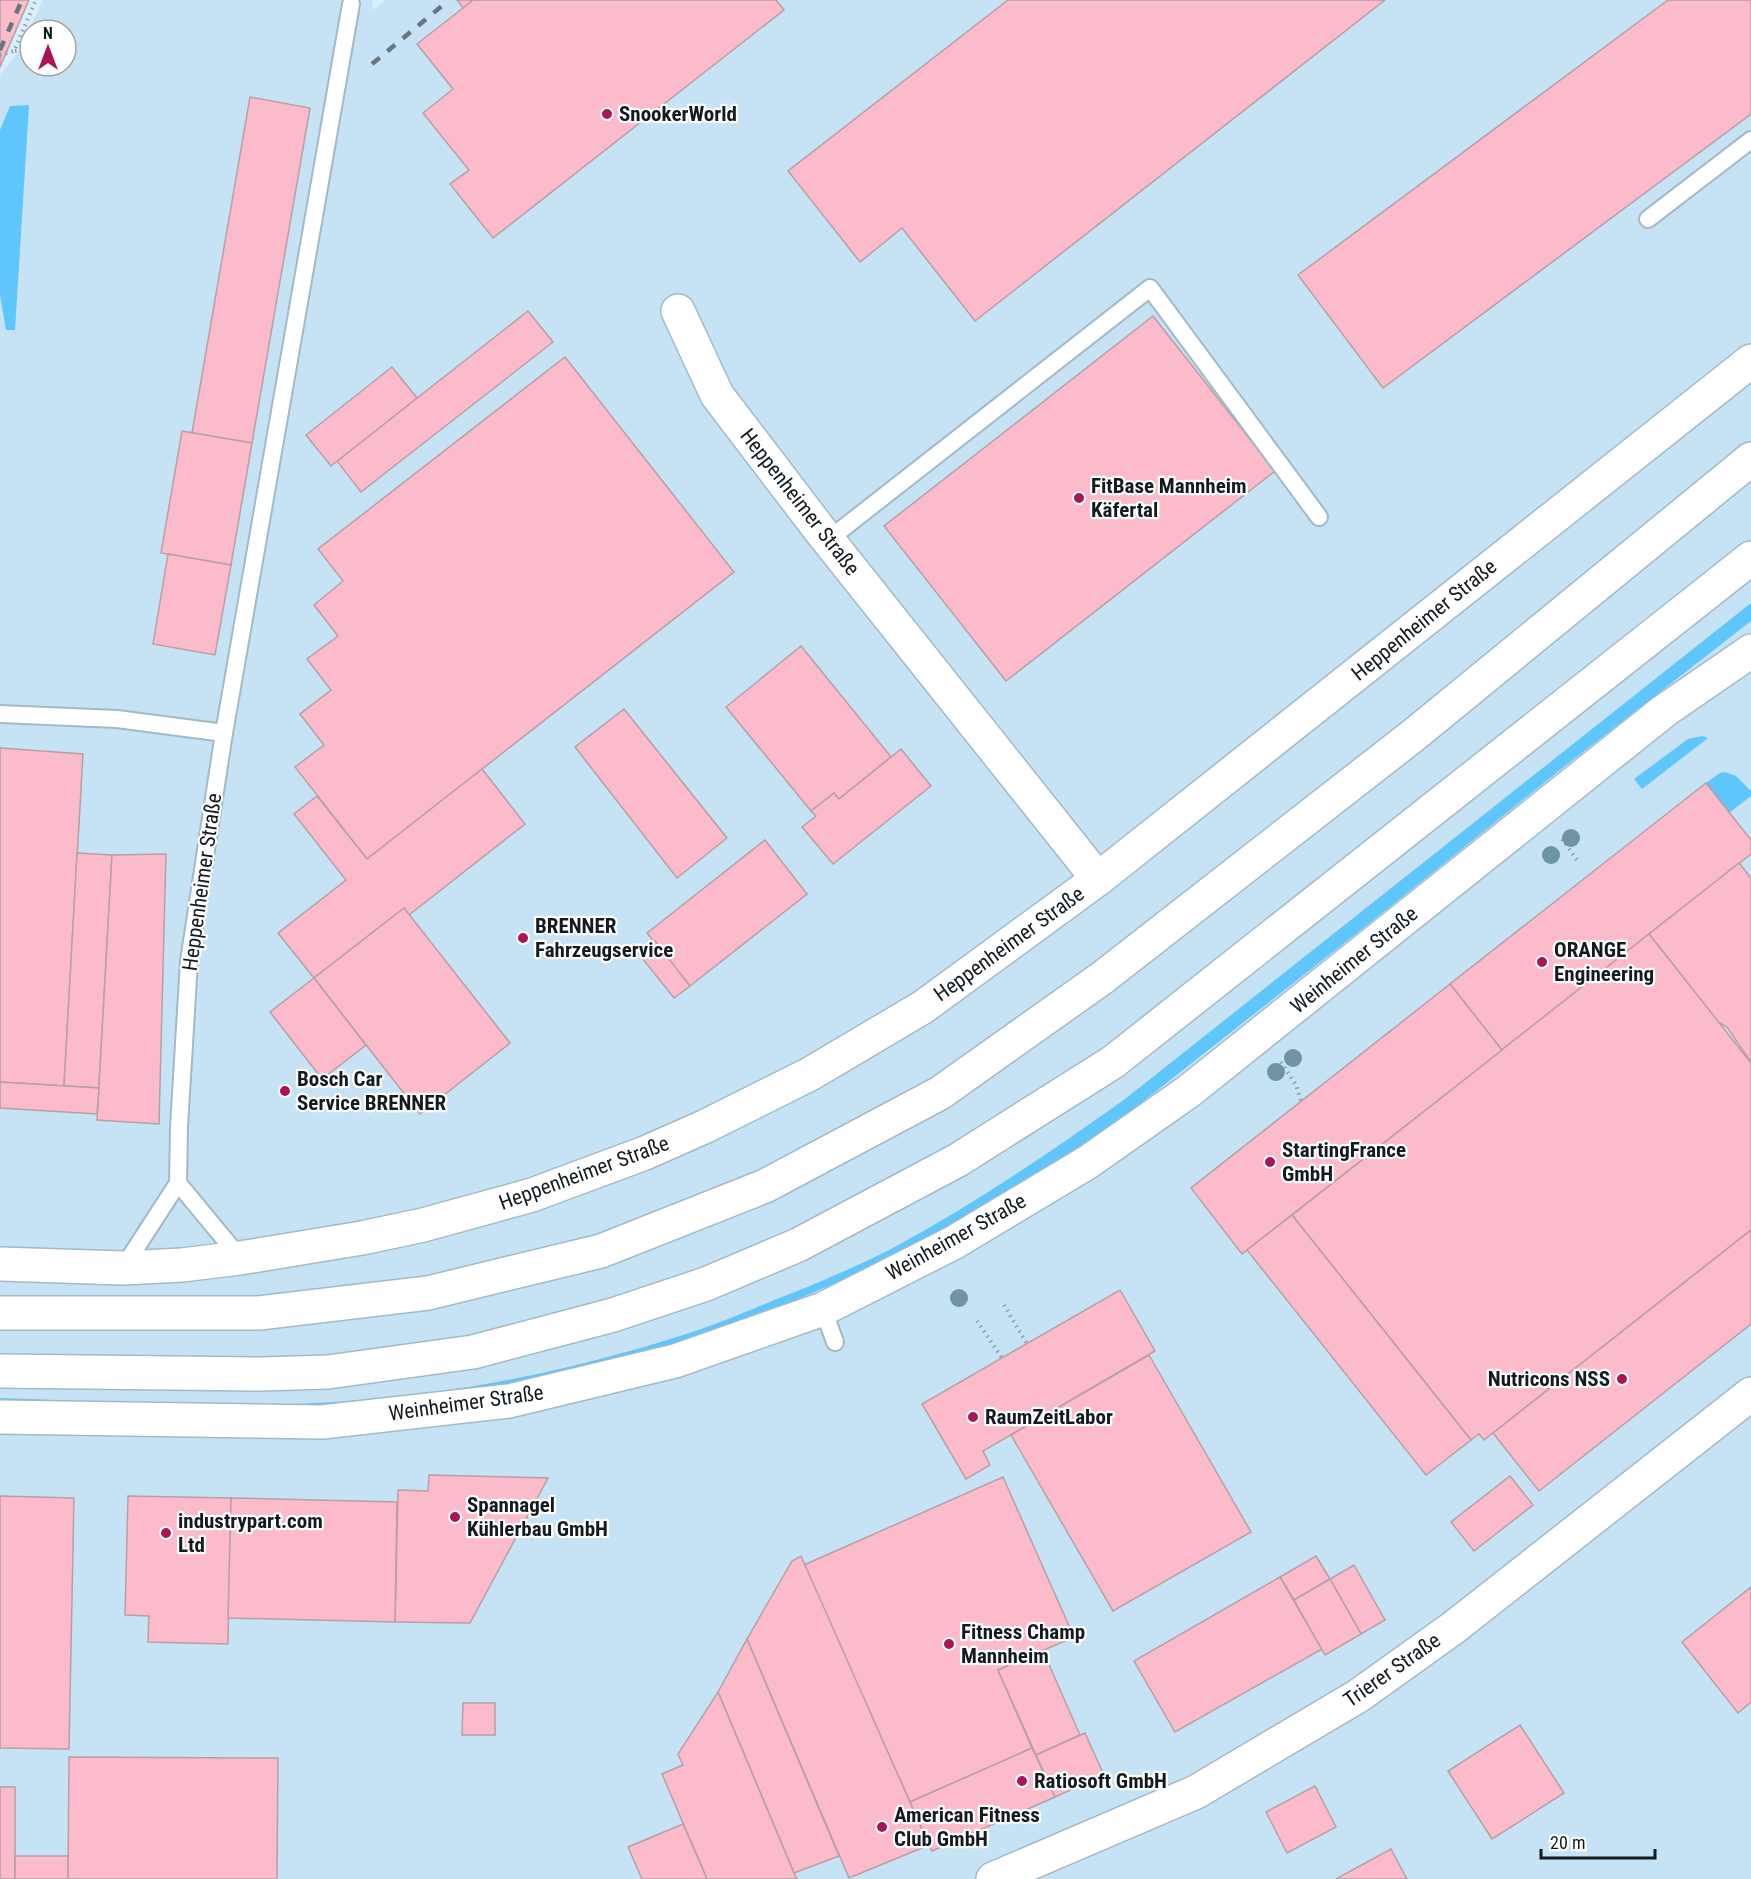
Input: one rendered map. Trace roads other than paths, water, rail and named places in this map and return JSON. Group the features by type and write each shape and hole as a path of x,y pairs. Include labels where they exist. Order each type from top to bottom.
{"main road":[{"name":"Heppenheimer Straße","path":"678,311 717,395 828,540 1098,879"},
{"name":"Heppenheimer Straße","path":"0,1264 123,1268 182,1265 362,1238 475,1211 574,1180 675,1140 810,1074 923,1007 1098,879 1751,361"},
{"path":"0,1313 259,1313 428,1293 601,1251 765,1186 940,1093 1102,978 1415,734 1751,459"},
{"path":"0,1371 251,1374 328,1372 473,1352 613,1315 706,1284 798,1245 958,1160 1113,1062 1751,558"},
{"name":"Weinheimer Straße","path":"0,1417 322,1422 509,1401 675,1361 823,1309 953,1243 1088,1162 1189,1091 1664,711 1751,651"},
{"name":"Trierer Straße","path":"993,1879 1196,1792 1358,1696 1453,1628 1751,1394"}],"lane":[{"name":"Heppenheimer Straße","path":"178,1182 189,961 224,733 351,4"},
{"path":"1648,219 1751,140"},
{"path":"828,540 1150,288 1319,517"},
{"path":"0,714 117,719 224,733"},
{"path":"123,1268 178,1182 240,1258"},
{"path":"823,1309 835,1342"}],"railway":[{"path":"0,50 22,0"},
{"path":"372,64 449,0"}],"place":[{"name":"SnookerWorld","path":"607,114"},
{"name":"FitBase Mannheim Käfertal","path":"1079,498"},
{"name":"BRENNER Fahrzeugservice","path":"523,938"},
{"name":"ORANGE Engineering","path":"1542,962"},
{"name":"Bosch Car Service BRENNER","path":"285,1091"},
{"name":"StartingFrance GmbH","path":"1270,1162"},
{"name":"Nutricons NSS","path":"1622,1379"},
{"name":"RaumZeitLabor","path":"973,1417"},
{"name":"Spannagel Kühlerbau GmbH","path":"455,1517"},
{"name":"industrypart.com Ltd","path":"166,1533"},
{"name":"Fitness Champ Mannheim","path":"949,1644"},
{"name":"Ratiosoft GmbH","path":"1022,1781"},
{"name":"American Fitness Club GmbH","path":"882,1827"}]}
